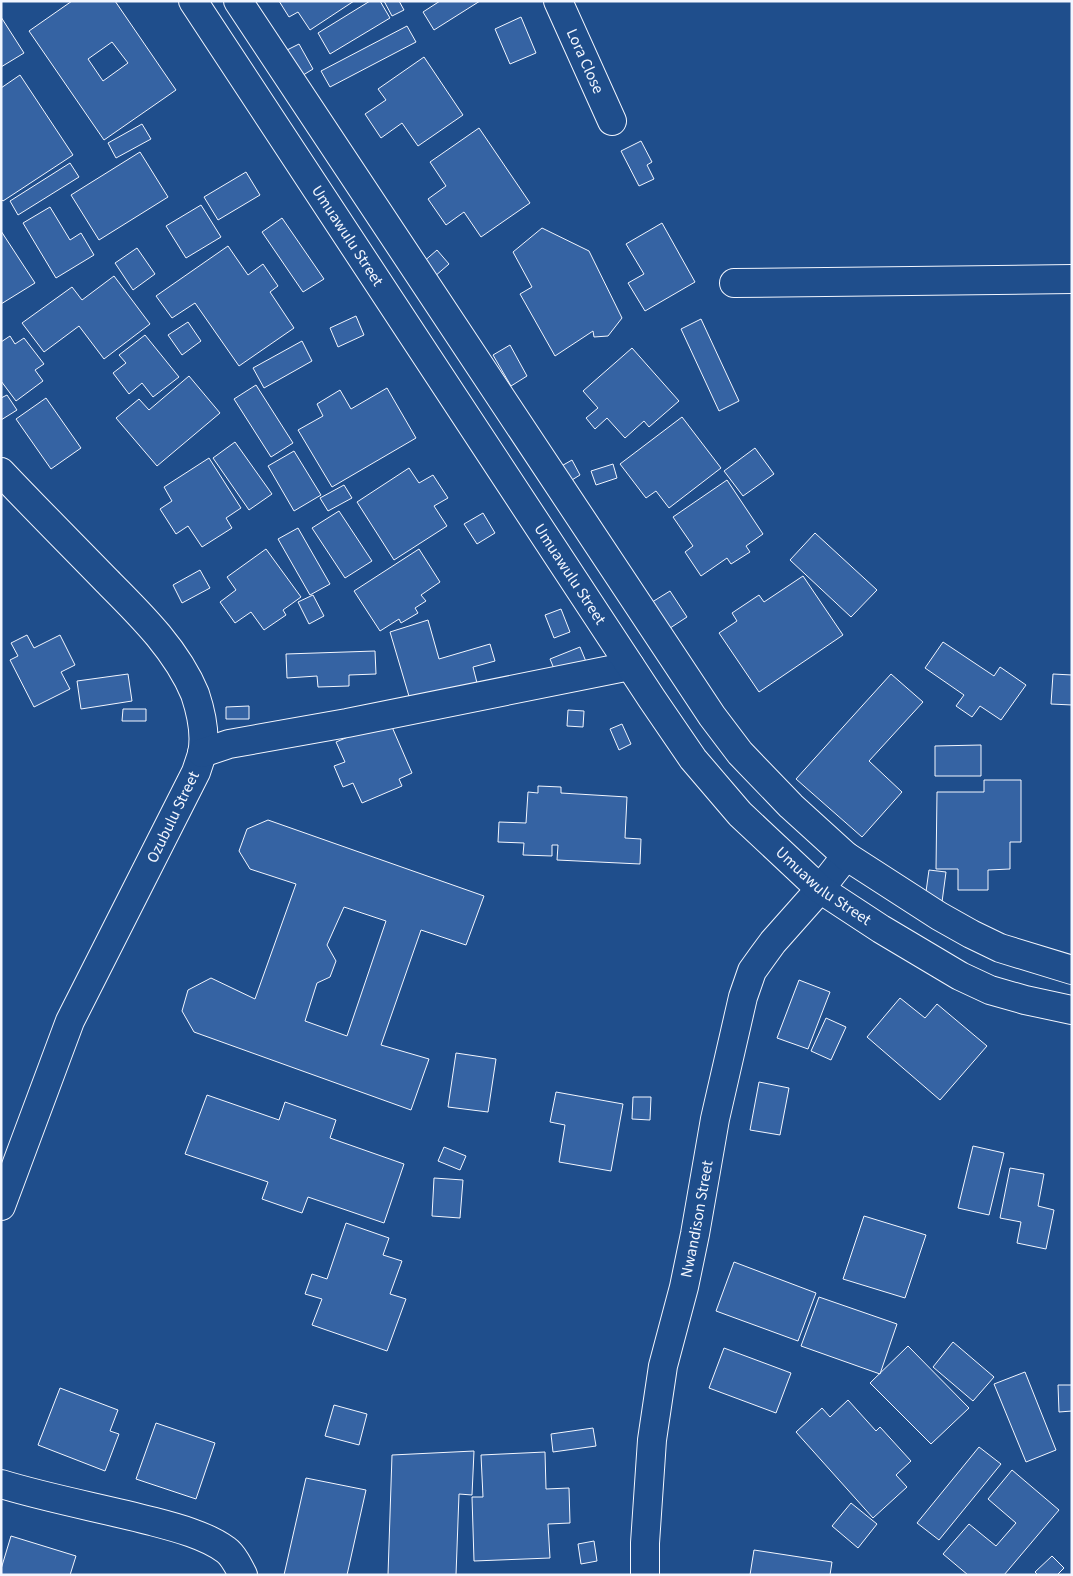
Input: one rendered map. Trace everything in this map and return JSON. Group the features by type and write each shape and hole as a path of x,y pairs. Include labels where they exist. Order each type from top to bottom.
{"street":[{"name":"Umuawulu Street","path":"193,1 630,666 693,759 740,814 774,848 820,889 881,929 960,976 990,990 1072,1010"},
{"path":"238,1 712,716 740,752 791,806 846,856 970,934 1000,948 1072,970"},
{"name":"Lora Close","path":"558,1 612,121"},
{"path":"734,283 1072,279"},
{"name":"Ozubulu Street","path":"1,472 140,615 168,648 184,672 194,694 201,714 203,732 202,753 196,772 70,1021 1,1206"},
{"path":"202,753 229,744 347,723 630,666"},
{"name":"Nwandison Street","path":"646,1575 644,1543 652,1440 663,1366 684,1287 715,1118 743,997 752,971 762,956 846,856"},
{"path":"1,1484 32,1494 108,1510 177,1528 206,1539 227,1550 243,1575"}],"building":[{"path":"72,1 115,1 176,90 104,140 29,31","holes":["112,42 128,63 103,81 88,59"]},
{"path":"279,1 354,1 310,30 298,12 289,17"},
{"path":"370,1 380,1 390,18 330,54 318,33"},
{"path":"384,1 399,1 404,10 392,16"},
{"path":"440,1 480,1 434,30 423,12"},
{"path":"1,17 24,53 1,67"},
{"path":"521,17 536,53 510,64 495,29"},
{"path":"407,26 416,42 330,87 321,71"},
{"path":"299,44 313,69 300,77 285,51"},
{"path":"424,57 463,115 418,146 402,123 381,138 365,114 386,100 378,89"},
{"path":"20,75 73,155 3,201 1,199 1,88"},
{"path":"142,124 151,139 116,158 108,143"},
{"path":"479,128 530,203 481,237 464,212 446,225 428,199 446,186 430,162"},
{"path":"641,141 652,162 647,165 654,179 639,186 621,151"},
{"path":"140,152 168,197 99,240 71,195"},
{"path":"70,163 79,177 18,215 10,201"},
{"path":"246,172 260,195 218,220 204,197"},
{"path":"201,205 221,237 186,258 166,226"},
{"path":"50,207 70,240 81,233 94,255 56,278 23,223"},
{"path":"282,218 324,279 303,292 262,232"},
{"path":"662,223 695,282 645,311 628,283 644,274 626,244"},
{"path":"542,228 589,251 622,318 608,336 594,337 593,331 555,356 520,294 532,287 513,252"},
{"path":"1,231 35,283 1,304"},
{"path":"228,246 248,275 263,264 278,286 270,292 294,328 239,366 195,303 172,318 156,296"},
{"path":"137,248 155,274 133,290 115,263"},
{"path":"437,250 449,264 434,277 422,263"},
{"path":"114,276 150,324 104,359 79,326 44,352 22,323 72,287 82,300"},
{"path":"356,316 364,335 338,347 330,328"},
{"path":"701,319 739,401 719,411 681,329"},
{"path":"188,322 201,341 182,355 168,335"},
{"path":"145,335 179,377 153,397 142,383 129,394 113,373 126,363 119,355"},
{"path":"10,336 15,344 24,338 44,364 35,370 43,381 16,401 1,381 1,342"},
{"path":"302,341 312,361 264,388 253,368"},
{"path":"510,345 527,376 511,386 493,355"},
{"path":"632,348 679,401 649,427 644,421 625,438 607,418 595,429 586,418 598,408 583,391"},
{"path":"189,376 220,413 157,466 116,418 139,399 149,410"},
{"path":"256,385 293,443 271,457 234,399"},
{"path":"387,388 416,438 332,487 298,430 323,416 317,404 340,390 351,409"},
{"path":"7,395 17,410 1,420 1,398"},
{"path":"46,398 81,448 51,469 16,419"},
{"path":"682,417 721,468 669,508 656,491 646,498 620,464"},
{"path":"235,442 272,494 249,510 213,458"},
{"path":"755,448 774,474 743,496 724,471"},
{"path":"294,451 321,495 294,511 268,466"},
{"path":"209,458 241,508 226,518 232,528 202,547 188,526 176,534 160,509 172,501 164,487"},
{"path":"572,460 580,475 567,483 558,468"},
{"path":"613,464 617,478 596,485 591,471"},
{"path":"409,468 419,483 433,475 448,498 434,506 447,526 394,560 357,502"},
{"path":"727,480 763,534 746,546 750,552 731,564 727,558 701,576 685,552 693,546 673,517"},
{"path":"344,485 352,498 328,511 320,498"},
{"path":"339,511 372,561 345,578 312,528"},
{"path":"483,513 495,533 477,544 464,524"},
{"path":"298,528 330,584 310,595 278,539"},
{"path":"815,533 877,590 851,617 790,560"},
{"path":"266,549 301,597 283,610 286,615 264,630 251,612 235,623 220,602 236,590 227,577"},
{"path":"419,549 440,582 421,595 426,601 415,608 418,613 401,623 399,619 380,631 354,591"},
{"path":"200,570 210,588 182,603 173,585"},
{"path":"803,576 843,635 759,692 719,633 737,621 732,613 759,595 764,602"},
{"path":"670,591 687,617 667,630 649,604"},
{"path":"313,595 324,616 309,624 298,602"},
{"path":"561,609 570,632 554,638 545,615"},
{"path":"428,620 439,659 490,644 495,661 473,667 477,683 411,703 390,632"},
{"path":"27,635 34,648 60,635 75,665 61,672 70,689 34,707 10,660 18,656 11,643"},
{"path":"943,642 994,676 1000,667 1026,685 1001,720 980,706 972,717 956,706 964,695 925,668"},
{"path":"580,647 587,664 557,676 550,659"},
{"path":"375,651 376,674 349,675 349,686 318,687 317,676 287,678 286,654"},
{"path":"128,674 132,701 81,709 77,681"},
{"path":"891,674 923,702 869,761 902,792 862,837 796,779"},
{"path":"1053,674 1072,675 1072,705 1051,704"},
{"path":"249,706 249,719 226,719 226,707"},
{"path":"123,709 146,709 146,721 122,721"},
{"path":"568,710 584,711 583,727 567,726"},
{"path":"389,720 412,773 399,779 402,786 362,803 353,783 343,787 334,766 345,762 336,742"},
{"path":"622,724 631,744 619,750 610,729"},
{"path":"981,745 981,776 935,776 935,746"},
{"path":"984,780 1021,780 1021,842 1010,842 1010,869 988,870 988,890 958,890 958,869 936,869 937,792 984,792"},
{"path":"538,786 561,787 561,793 627,797 625,838 641,839 640,864 557,860 558,845 552,845 552,856 523,855 524,843 498,842 499,822 526,823 528,792 538,793"},
{"path":"268,820 484,896 466,945 421,930 381,1045 429,1059 411,1110 194,1032 182,1011 188,990 211,978 255,999 296,884 250,869 239,851 247,829","holes":["344,907 386,921 347,1036 305,1021 317,983 330,977 336,961 327,945"]},
{"path":"929,870 946,872 942,902 925,899"},
{"path":"799,980 830,992 808,1049 777,1038"},
{"path":"900,998 925,1018 937,1004 987,1046 940,1100 867,1037"},
{"path":"826,1018 846,1027 831,1060 811,1051"},
{"path":"456,1053 496,1059 488,1112 448,1107"},
{"path":"759,1082 789,1088 780,1135 750,1130"},
{"path":"556,1092 623,1104 611,1171 559,1162 565,1125 550,1122"},
{"path":"207,1095 279,1120 285,1102 336,1120 330,1138 404,1164 384,1223 308,1197 302,1213 262,1199 268,1182 185,1154"},
{"path":"633,1097 651,1097 650,1120 632,1119"},
{"path":"973,1146 1004,1153 989,1215 958,1208"},
{"path":"444,1147 466,1156 460,1170 438,1161"},
{"path":"1010,1168 1044,1174 1038,1206 1054,1210 1046,1249 1017,1243 1021,1222 1000,1218"},
{"path":"434,1178 463,1180 460,1218 432,1216"},
{"path":"864,1216 926,1235 905,1298 843,1279"},
{"path":"346,1223 389,1238 383,1255 402,1261 390,1294 406,1299 387,1351 312,1325 322,1299 305,1294 312,1274 327,1279"},
{"path":"734,1262 816,1293 798,1341 716,1311"},
{"path":"819,1297 897,1324 880,1374 801,1346"},
{"path":"953,1342 994,1377 973,1401 933,1367"},
{"path":"908,1346 969,1408 931,1444 870,1383"},
{"path":"724,1348 791,1373 776,1413 709,1388"},
{"path":"1025,1372 1056,1450 1026,1462 994,1384"},
{"path":"1058,1385 1072,1385 1072,1411 1059,1412"},
{"path":"60,1388 118,1410 110,1431 119,1434 105,1471 38,1445"},
{"path":"848,1400 876,1431 880,1427 911,1461 896,1475 907,1487 873,1518 796,1432 822,1408 830,1417"},
{"path":"334,1405 367,1414 359,1445 325,1436"},
{"path":"156,1423 215,1443 196,1499 136,1479"},
{"path":"593,1428 596,1446 553,1452 551,1434"},
{"path":"979,1447 1001,1464 939,1540 917,1523"},
{"path":"474,1451 472,1495 459,1494 456,1575 388,1575 392,1455"},
{"path":"545,1452 546,1489 569,1488 570,1523 548,1524 550,1558 474,1561 472,1497 483,1497 481,1455"},
{"path":"1012,1470 1059,1510 1004,1575 968,1575 943,1554 969,1524 996,1546 1016,1523 988,1499"},
{"path":"306,1478 366,1490 347,1575 284,1575"},
{"path":"851,1503 877,1524 858,1548 832,1526"},
{"path":"11,1536 76,1556 70,1575 1,1575"},
{"path":"594,1541 597,1561 581,1564 578,1544"},
{"path":"754,1550 832,1562 830,1575 750,1575"},
{"path":"1052,1556 1064,1568 1057,1575 1038,1575 1035,1572"}]}
